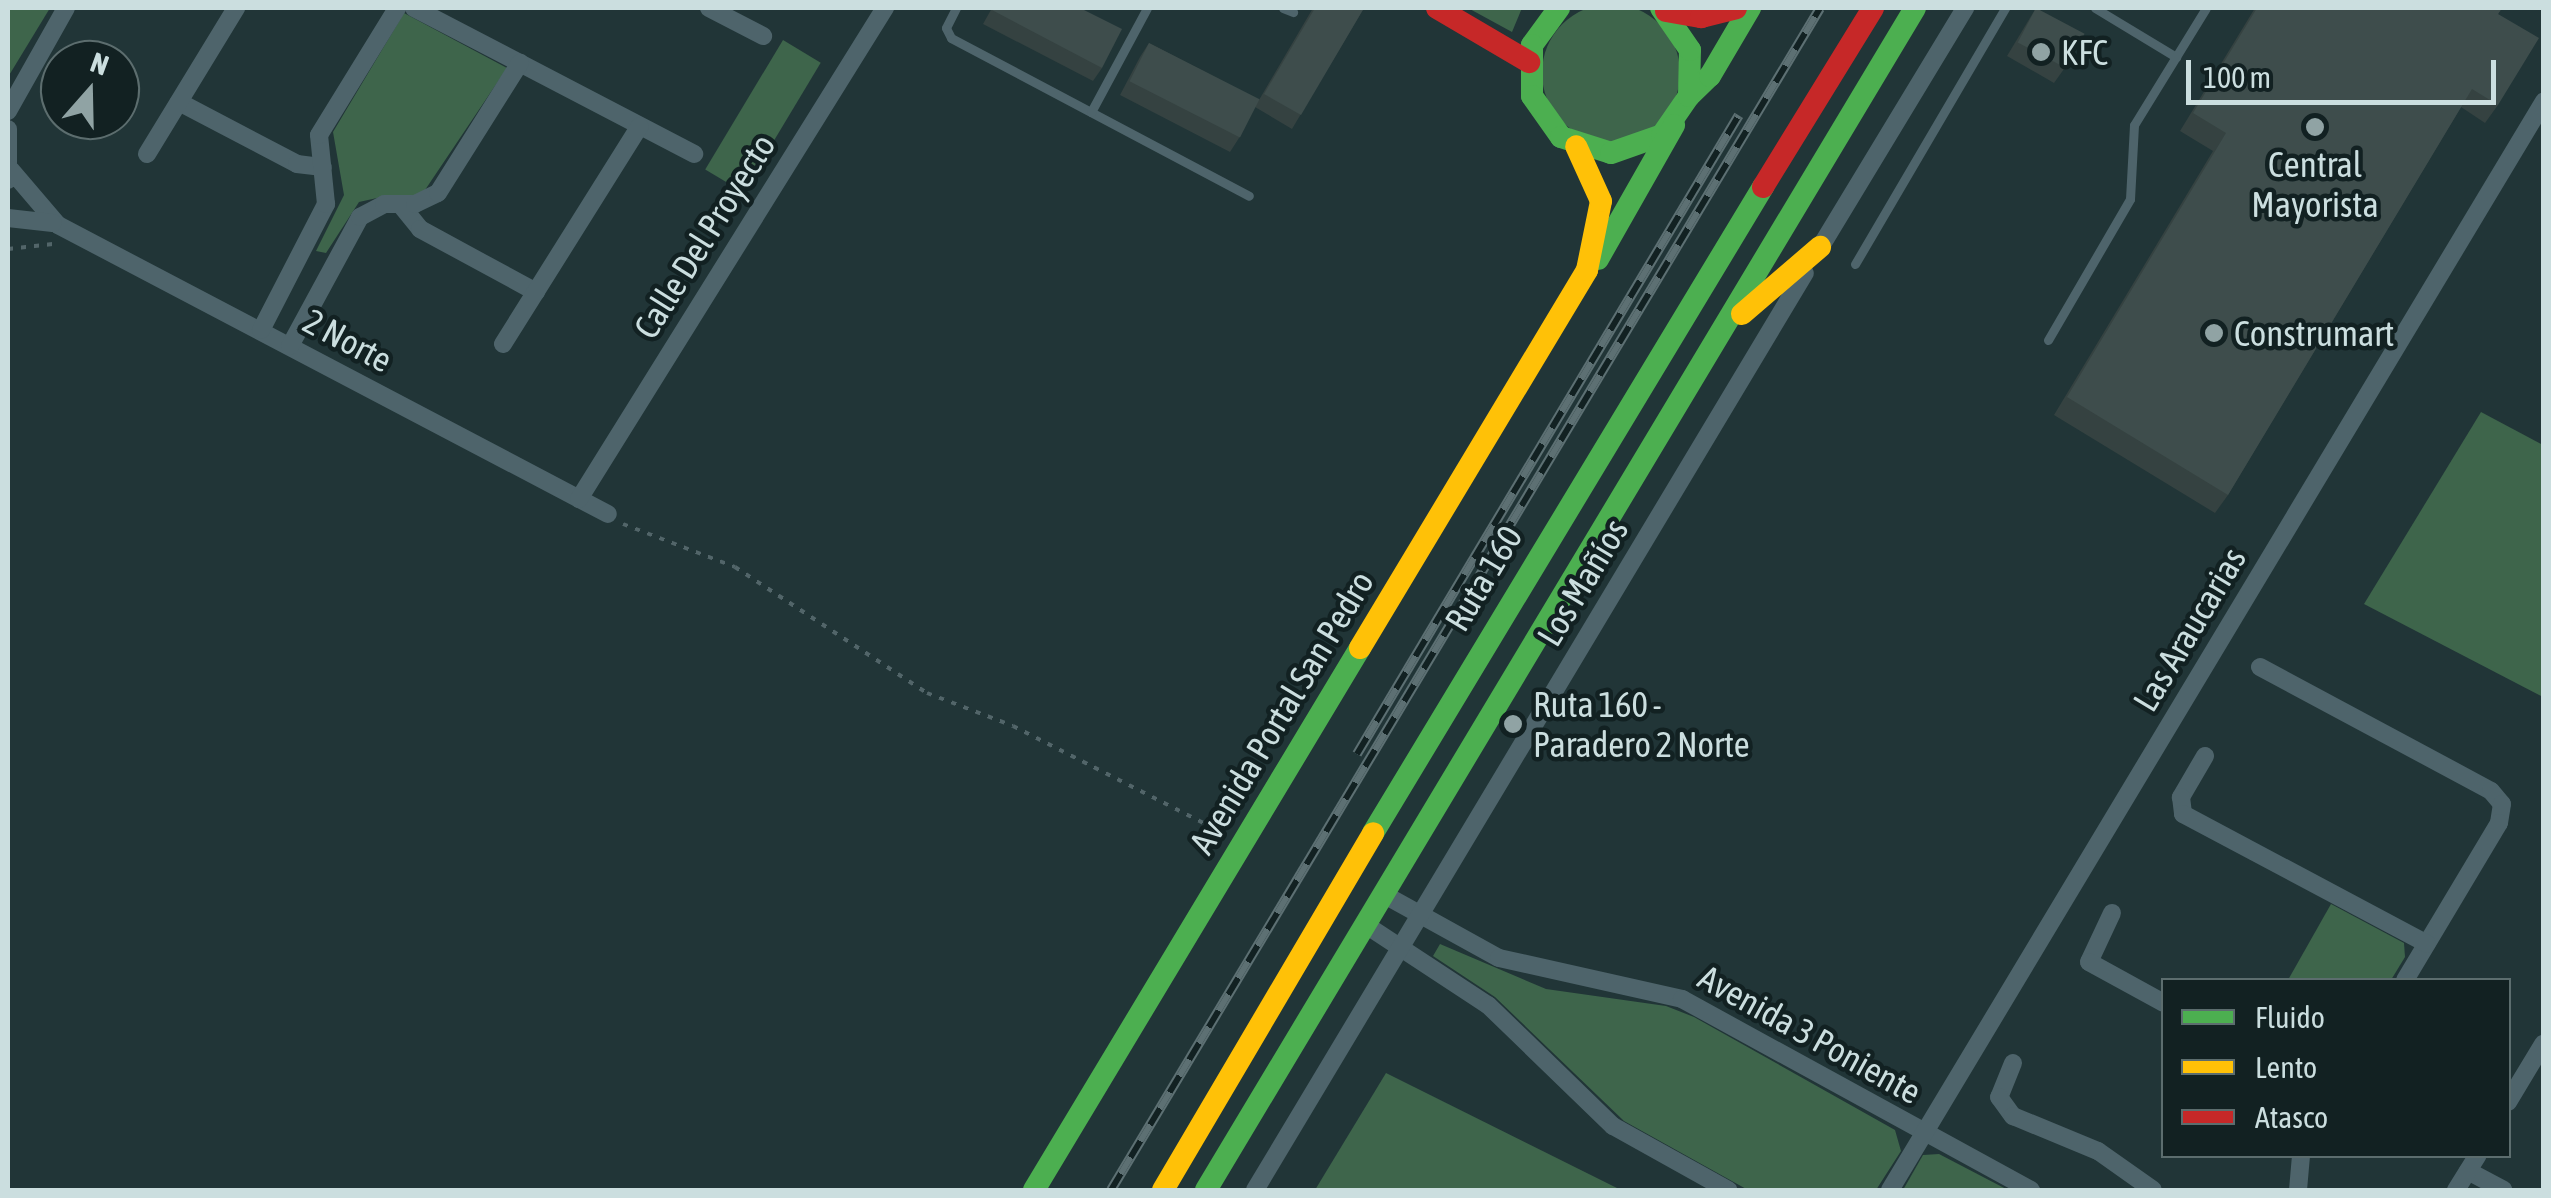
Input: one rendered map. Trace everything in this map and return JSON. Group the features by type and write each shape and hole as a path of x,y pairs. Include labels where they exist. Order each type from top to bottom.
{"main road":[{"path":"1437,8 1529,62"},
{"path":"1559,8 1540,29 1529,62 1538,111 1576,146 1630,152 1675,122"},
{"path":"1664,9 1701,17 1736,8"},
{"name":"Avenida Portal San Pedro","path":"1034,1190 1588,270 1612,240 1689,96 1710,76 1750,8"},
{"name":"Ruta 160","path":"1162,1190 1337,889 1873,8"},
{"path":"1206,1190 1915,8"},
{"path":"1664,9 1690,50 1689,96"},
{"name":"Avenida Portal San Pedro","path":"1576,146 1601,201 1588,270"},
{"path":"1719,333 1820,248"},
{"path":"1337,889 1384,894"},
{"path":"1337,889 1366,925"}],"street":[{"path":"8,110 66,8"},
{"path":"147,154 236,8"},
{"path":"260,330 326,204 319,135 397,8"},
{"path":"414,8 694,154"},
{"path":"710,8 764,36"},
{"name":"Calle Del Proyecto","path":"579,499 885,8"},
{"name":"Los Mañíos","path":"1255,1190 1965,8"},
{"path":"290,346 354,225 376,207 438,193 520,62"},
{"name":"Las Araucarias","path":"1890,1190 2544,101"},
{"path":"179,102 297,164 323,166"},
{"path":"503,344 640,126"},
{"path":"8,129 9,175"},
{"name":"2 Norte","path":"9,175 58,224 608,514"},
{"path":"400,204 420,229 536,292"},
{"name":"2 Norte","path":"8,218 58,224"},
{"path":"2260,667 2500,799 2500,823 2406,978"},
{"path":"2205,756 2181,797 2183,814 2427,944"},
{"name":"Avenida 3 Poniente","path":"1384,894 1524,967 1682,998 2031,1190"},
{"path":"2112,913 2089,962 2161,1001"},
{"path":"1366,925 1488,1005 1613,1126 1728,1190"},
{"path":"2511,1097 2544,1044"},
{"path":"2013,1063 1999,1090 2004,1108 2113,1160 2153,1190"},
{"path":"2298,1190 2301,1158"},
{"path":"2456,1190 2472,1163 2503,1190"}],"lane":[{"path":"956,8 948,36 1249,196"},
{"path":"1091,112 1147,8"},
{"path":"1854,264 2006,8"},
{"path":"2095,8 2176,56"},
{"path":"2048,340 2130,199 2130,136 2206,8"}],"path":[{"path":"8,249 91,242"},
{"path":"634,530 735,568 927,693 1013,726 1243,843"}],"green space":[{"path":"1611,4 1638,9 1660,24 1675,46 1680,73 1675,100 1660,122 1638,137 1611,142 1584,137 1562,122 1547,100 1542,73 1547,46 1562,24 1584,9"},
{"path":"8,8 50,8 8,77"},
{"path":"1468,8 1522,8 1512,32"},
{"path":"404,13 507,68 425,190 407,200 386,196 359,202 326,253 316,251 344,195 333,132"},
{"path":"783,40 821,63 743,192 705,169"},
{"path":"2481,412 2543,445 2543,697 2364,604"},
{"path":"2331,904 2404,943 2405,957 2392,978 2289,978"},
{"path":"1440,944 1546,989 1666,1006 1694,1017 1895,1130 1901,1151 1876,1190 1748,1190 1624,1121 1495,997 1433,956"},
{"path":"1386,1073 1621,1190 1315,1190"},
{"path":"1939,1154 2008,1190 1903,1190 1923,1155"}],"building":[{"path":"994,8 1080,8 1122,29 1102,68"},
{"path":"1315,8 1364,8 1301,115 1264,94"},
{"path":"2036,8 2085,34 2066,68 2018,42"},
{"path":"2257,8 2502,8 2498,14 2539,38 2498,105 2472,89 2228,495 2067,397 2226,133 2193,113"},
{"path":"1149,43 1259,99 1240,138 1129,81"}],"railway":[{"path":"1111,1190 1820,8"},
{"path":"1357,754 1739,115"}],"traffic: fast":[{"path":"1559,8 1532,45 1532,96 1561,137 1611,153 1662,135 1689,96 1690,50 1661,8"},
{"path":"1689,96 1710,76 1750,8"},
{"path":"1206,1190 1915,8"},
{"path":"1598,259 1674,125"},
{"path":"1373,833 1763,187"},
{"path":"1034,1190 1360,648"}],"traffic: slow":[{"path":"1360,648 1587,270 1601,201 1576,146"},
{"path":"1742,314 1820,247"},
{"path":"1163,1190 1373,833"}],"traffic: jam":[{"path":"1437,8 1529,62"},
{"path":"1666,11 1701,17 1736,8"},
{"path":"1763,187 1873,8"}],"place":[{"name":"KFC","path":"2041,52"},
{"name":"Central Mayorista","path":"2315,127"},
{"name":"Construmart","path":"2214,333"},
{"name":"Ruta 160 - Paradero 2 Norte","path":"1513,724"}]}
